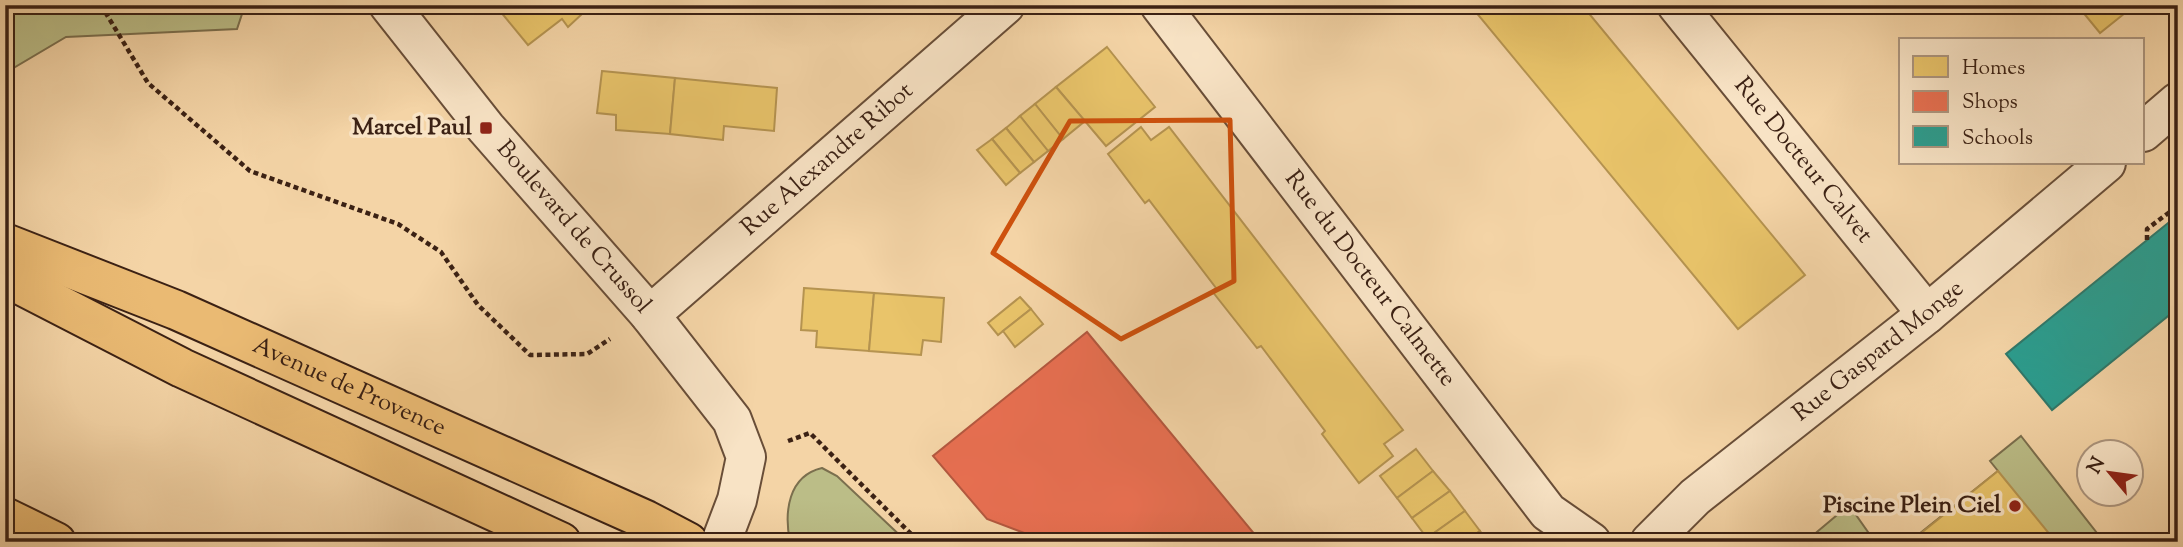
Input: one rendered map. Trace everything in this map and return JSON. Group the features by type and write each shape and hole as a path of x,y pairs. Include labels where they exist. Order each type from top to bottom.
{"main road":[{"name":"Avenue de Provence","path":"5,243 176,310 646,520 688,542"},
{"name":"Avenue de Provence","path":"5,277 183,368 561,542"},
{"path":"5,517 56,542"}],"street":[{"name":"Boulevard de Crussol","path":"389,5 486,128 650,315 732,420 746,457"},
{"name":"Rue Alexandre Ribot","path":"650,315 1005,5"},
{"name":"Rue du Docteur Calmette","path":"1160,5 1548,512 1591,542"},
{"name":"Rue Docteur Calvet","path":"1677,5 1927,314"},
{"path":"2144,131 2175,104"},
{"name":"Rue Gaspard Monge","path":"1650,542 1695,497 1927,314 2105,164"},
{"path":"721,542 737,500 746,457"}],"path":[{"path":"101,5 148,83 250,171 398,224 420,238 441,252 478,305 530,355 587,354 650,315"},
{"path":"2147,240 2147,229 2171,211 2175,104"},
{"path":"746,457 810,433 919,542"}],"highlighted area":[{"path":"1230,120 1234,281 1121,339 993,253 1070,121"}],"green space":[{"path":"5,5 245,5 237,29 66,37 5,73"},
{"name":"Piscine Plein Ciel","path":"2021,436 2074,504 2074,508 2077,508 2104,542 1909,542 1998,471 1990,461"},
{"path":"822,468 837,476 907,542 790,542 789,508 795,487 811,472"},
{"name":"Piscine Plein Ciel","path":"1849,505 1875,542 1805,542"}],"building: Homes":[{"path":"495,5 577,5 575,7 582,14 568,27 562,19 528,45"},
{"path":"1470,5 1582,5 1805,275 1738,329"},
{"path":"2077,5 2135,5 2100,33"},
{"path":"1107,47 1155,107 1106,146 1056,87"},
{"path":"602,71 675,78 670,134 616,130 616,115 597,113"},
{"path":"675,78 777,88 774,131 724,126 723,140 670,134"},
{"path":"1056,87 1085,121 1063,139 1035,104"},
{"path":"1035,104 1063,139 1048,151 1020,116"},
{"path":"1020,116 1048,151 1034,162 1006,128"},
{"path":"1141,127 1151,140 1169,127 1403,430 1384,444 1393,456 1359,483 1322,434 1325,431 1261,346 1257,348 1212,291 1216,288 1149,200 1145,203 1108,154"},
{"path":"1006,128 1034,162 1020,173 992,139"},
{"path":"992,139 1020,173 1006,185 977,150"},
{"path":"804,288 874,293 869,351 816,347 817,331 801,330"},
{"path":"874,293 944,298 941,342 923,340 921,355 869,351"},
{"path":"1020,297 1031,309 998,335 988,323"},
{"path":"1031,309 1043,324 1015,347 1003,331"},
{"path":"1416,449 1433,471 1397,498 1380,476"},
{"path":"1433,471 1450,491 1412,518 1397,498"},
{"path":"1998,471 2056,542 1910,542"},
{"path":"1450,491 1465,511 1427,538 1412,518"},
{"path":"1465,511 1480,531 1465,542 1430,542 1427,538"},
{"path":"1480,531 1488,542 1465,542"}],"building: Shops":[{"path":"1087,332 1261,542 1048,542 987,519 933,456"}],"building: Schools":[{"path":"2178,215 2178,308 2052,410 2006,354"}],"place":[{"name":"Marcel Paul","path":"486,128"},
{"name":"Piscine Plein Ciel","path":"2015,506"}]}
